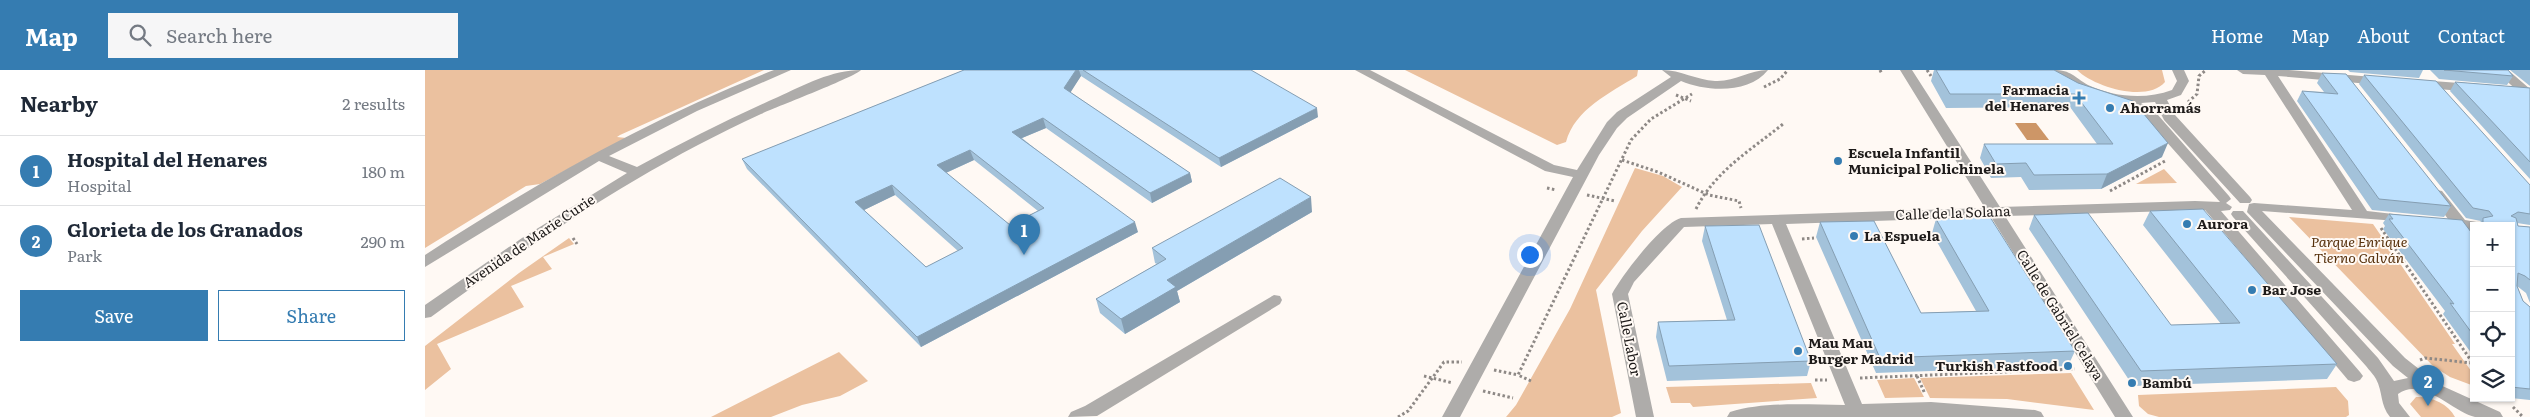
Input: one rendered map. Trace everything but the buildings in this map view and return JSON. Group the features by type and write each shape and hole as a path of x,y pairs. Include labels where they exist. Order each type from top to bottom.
{"street":[{"path":"425,262 504,211 600,157 716,99 785,70"},
{"name":"Avenida de Marie Curie","path":"425,313 508,252 636,172 760,110 855,70"},
{"path":"1361,70 1550,168 1581,175"},
{"path":"1451,417 1581,175 1612,124 1674,73 1705,83 1731,83 1749,79 1762,70"},
{"name":"Calle de Gabriel Celaya","path":"1907,70 1997,211 2124,417"},
{"path":"2118,98 2160,99 2177,92 2182,87 2183,81 2178,70"},
{"path":"2243,70 2341,74 2403,82 2490,89"},
{"path":"2421,70 2448,99"},
{"path":"2501,70 2528,93"},
{"path":"2057,72 2077,84 2118,98 2142,109 2240,206 2393,351 2411,373 2431,387 2462,404 2494,417"},
{"path":"2269,72 2357,204 2362,215"},
{"path":"2341,74 2357,94"},
{"path":"2507,90 2528,93"},
{"path":"2160,99 2169,118 2240,206 2255,235 2373,362 2384,377 2392,408"},
{"path":"600,157 636,172"},
{"path":"2431,187 2470,237"},
{"path":"2208,205 2355,376"},
{"name":"Calle de la Solana","path":"1686,222 2208,205 2362,215 2470,225"},
{"path":"1777,219 1856,410"},
{"name":"Calle Labor","path":"1645,417 1621,294 1627,280 1673,227 1686,222"},
{"path":"1077,417 1091,411 1274,300"},
{"path":"2392,408 2395,386 2405,384 2431,387"},
{"path":"2462,404 2474,417"},
{"path":"1736,417 1766,413 1820,415 1856,410 1927,408 2035,417"}],"path":[{"path":"1758,88 1780,79 1788,70"},
{"path":"1927,70 1931,76"},
{"path":"1531,381 1518,375 1631,140 1651,119 1695,92"},
{"path":"1686,222 1702,194 1719,176 1783,124"},
{"path":"1622,160 1663,174 1702,194 1722,201 1739,201"},
{"path":"2110,191 2165,161"},
{"path":"2376,221 2470,360"},
{"path":"573,238 577,244"},
{"path":"2415,362 2425,358 2470,364"},
{"path":"1815,380 2075,369"},
{"path":"1917,376 1927,408"},
{"path":"2513,407 2523,417"}],"green space":[{"path":"425,70 764,70 620,135 617,137 626,138 540,184 526,186 425,248"},
{"path":"1405,70 1638,70 1637,76 1585,111 1577,120 1566,142 1557,145"},
{"path":"2077,70 2162,70 2165,82 2157,88 2134,92 2108,87 2095,82"},
{"path":"1635,168 1663,176 1682,187 1642,231 1596,290 1621,413 1612,417 1506,417 1516,405 1570,309"},
{"path":"2164,169 2177,183 2136,184"},
{"name":"Parque Enrique Tierno Galván","path":"2289,217 2373,224 2455,344 2452,344 2470,369 2470,384 2450,377 2433,366"},
{"path":"569,238 574,244 543,257 552,269 511,286 524,307 437,344 451,369 425,390 425,346 519,273"},
{"path":"839,352 868,381 840,396 802,405 771,417 711,417"},
{"path":"2071,373 2094,410 2007,399 1930,398 1920,378"},
{"path":"1914,378 1924,397 1885,398 1877,380"},
{"path":"1811,383 1817,398 1693,407 1690,403 1671,403 1666,387"},
{"path":"2336,387 2348,401 2349,415 2346,417 2159,417 2148,414 2139,406 2138,395"},
{"path":"2416,397 2438,401 2448,408 2455,417 2421,417 2410,404"}],"shaded area":[{"path":"2015,123 2036,123 2049,140 2027,140"}],"place":[{"name":"Farmacia del Henares","path":"2079,98"},
{"name":"Ahorramás","path":"2110,108"},
{"name":"Escuela Infantil Municipal Polichinela","path":"1838,161"},
{"name":"Aurora","path":"2187,224"},
{"name":"La Espuela","path":"1854,236"},
{"name":"Hospital del Henares","path":"1024,255"},
{"name":"Bar Jose","path":"2252,290"},
{"name":"Mau Mau Burger Madrid","path":"1798,351"},
{"name":"Turkish Fastfood","path":"2068,366"},
{"name":"Bambú","path":"2132,383"},
{"name":"Glorieta de los Granados","path":"2428,406"}]}
